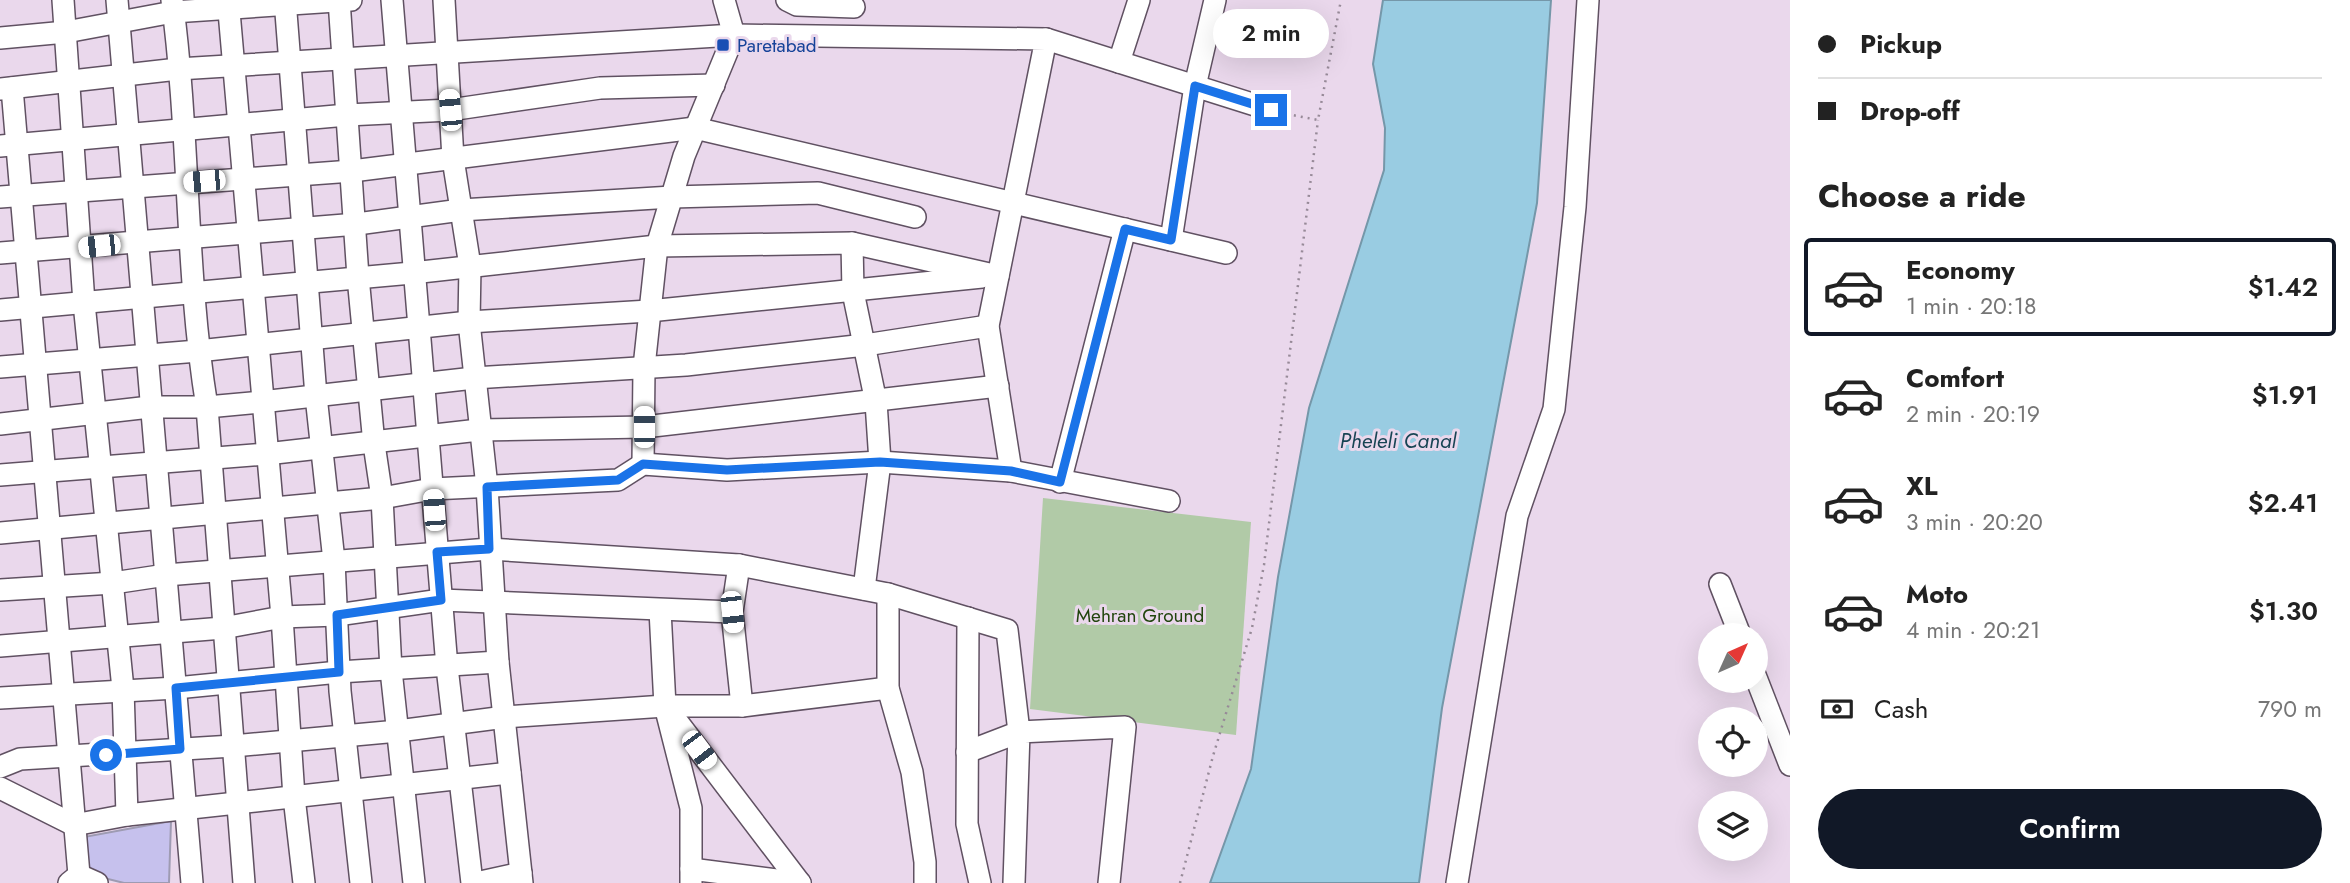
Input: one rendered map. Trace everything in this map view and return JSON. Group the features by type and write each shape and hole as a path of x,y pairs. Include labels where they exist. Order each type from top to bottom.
{"street":[{"path":"63,0 84,303 103,469 123,690 127,815"},
{"path":"117,0 192,883"},
{"path":"0,38 66,32 120,22 172,6 344,0 343,58 357,225 358,277 368,390 382,498 390,607 391,670 414,883"},
{"path":"392,0 412,273 429,436 447,667 474,883 521,878 498,662 487,487 469,322 470,266 453,159 444,0"},
{"path":"643,464 644,367 657,246 695,128 734,35 724,0"},
{"path":"787,0 797,5 855,3 839,37"},
{"path":"1118,62 1139,0"},
{"path":"1171,240 1195,86 1215,0"},
{"path":"1457,883 1517,516 1554,409 1575,207 1588,0"},
{"path":"285,3 316,396 334,561 339,672 361,883"},
{"path":"229,4 246,231 282,617 293,797 304,883"},
{"path":"172,6 188,237 198,351 207,407 244,883"},
{"path":"82,880 74,825 61,642 25,251 10,195 6,88 178,69 734,35 1046,39 1271,110"},
{"path":"1011,471 988,326 1046,39"},
{"path":"8,146 347,115 450,110 600,88 714,85"},
{"path":"10,195 352,171 695,128 1226,253"},
{"path":"0,253 80,248 246,231 357,225 461,211 672,197 818,193 915,217"},
{"path":"1060,482 1125,229"},
{"path":"0,310 412,273 657,246 852,243 998,276"},
{"path":"852,243 853,292 876,402 880,462 864,589"},
{"path":"0,367 198,351 469,322 649,311 998,276"},
{"path":"0,424 150,407 207,407 261,402 474,378 686,365 865,345 988,326"},
{"path":"0,475 45,470 156,465 209,457 374,444 479,430 644,427 998,386"},
{"path":"0,533 382,498 432,489 618,480 643,464 727,470 880,462 1011,471 1169,501"},
{"path":"0,590 113,583 166,575 489,549 738,565 888,594 1007,630 1019,732 1014,883"},
{"path":"738,565 732,612 742,706"},
{"path":"1720,584 1735,623"},
{"path":"888,594 888,688 912,772 925,862 925,883"},
{"path":"0,646 223,628 282,617 337,615 441,600 732,612"},
{"path":"660,610 665,706 691,808 691,876 800,883"},
{"path":"968,618 967,824 980,883"},
{"path":"0,698 176,688 229,682 286,680 339,672 498,662"},
{"path":"0,767 20,759 233,746 398,731 505,717 665,706 742,706 888,688"},
{"path":"1762,693 1790,765"},
{"path":"665,706 800,883"},
{"path":"967,752 1019,732 1125,727 1109,883"},
{"path":"0,788 74,825 127,815 510,773"}],"path":[{"path":"1180,883 1216,744 1251,628 1264,565 1318,120 1340,0"},
{"path":"1271,110 1318,120"}],"green space":[{"name":"Mehran Ground","path":"1043,498 1251,522 1236,735 1030,709"}],"water":[{"name":"Pheleli Canal","path":"1383,0 1551,0 1537,203 1442,708 1419,883 1210,883 1251,769 1278,577 1309,408 1384,170 1385,128 1373,64"}],"building":[{"path":"171,821 169,883 124,883 88,874 84,837"}],"place":[{"name":"Paretabad","path":"723,45"}],"route":[{"path":"106,755 180,749 176,688 229,682 286,680 339,672 337,615 441,600 437,552 489,549 487,487 618,480 643,464 727,470 880,462 1011,471 1060,482 1125,229 1171,240 1195,86 1271,110"}]}
